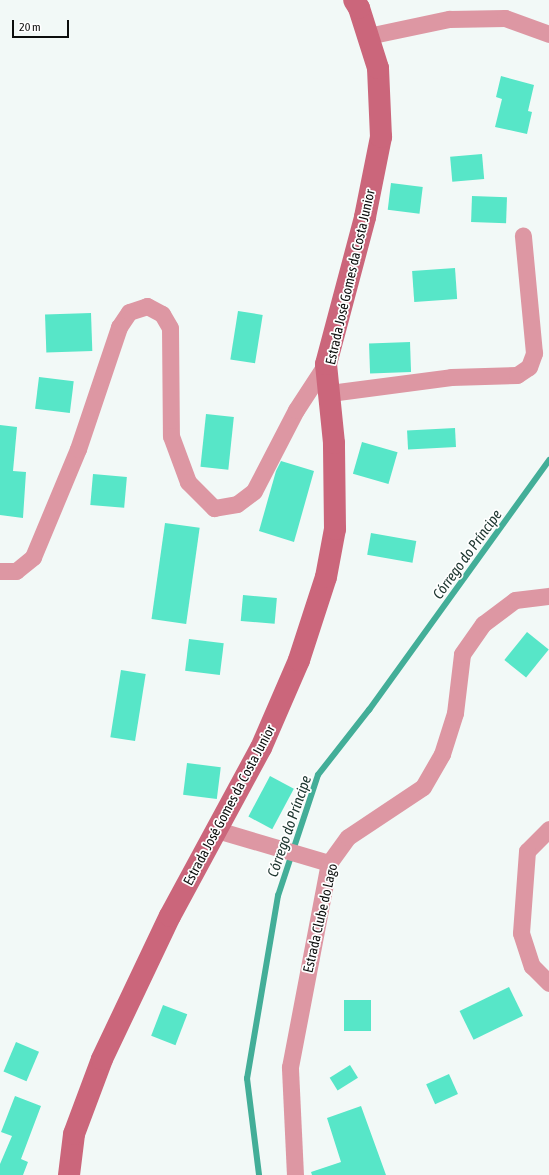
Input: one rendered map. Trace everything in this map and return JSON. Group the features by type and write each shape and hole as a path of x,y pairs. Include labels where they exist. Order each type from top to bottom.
{"street":[{"name":"Estrada José Gomes da Costa Junior","path":"69,1175 74,1134 102,1059 170,916 268,733 299,660 326,576 335,529 334,442 326,364 365,217 381,137 378,68 359,8 354,0"},
{"path":"368,36 449,19 505,18 549,34"},
{"path":"330,393 451,377 517,375 529,367 534,353 523,236"},
{"path":"0,571 16,571 33,557 78,449 119,327 129,312 147,306 162,314 170,328 171,436 188,482 214,508 236,504 254,491 296,410 326,364"},
{"name":"Estrada Clube do Lago","path":"295,1175 290,1066 329,863 348,836 423,787 442,754 453,720 462,654 483,624 515,600 549,596"},
{"path":"549,829 527,851 521,933 532,966 549,983"},
{"path":"217,830 313,857 329,863"}],"building":[{"path":"501,76 534,85 528,111 532,112 527,134 495,127 502,99 496,97"},
{"path":"482,154 484,179 452,182 450,157"},
{"path":"391,183 423,187 419,214 388,210"},
{"path":"472,196 507,197 506,223 471,222"},
{"path":"455,268 457,299 414,302 412,271"},
{"path":"238,311 263,315 255,363 230,359"},
{"path":"91,313 92,351 46,353 45,315"},
{"path":"410,342 411,372 370,373 369,343"},
{"path":"39,377 74,381 70,413 35,409"},
{"path":"206,414 234,417 228,470 200,467"},
{"path":"0,425 17,427 13,471 26,472 23,518 0,515"},
{"path":"455,428 456,447 408,449 407,431"},
{"path":"362,442 398,452 388,484 353,474"},
{"path":"281,461 314,471 294,542 259,531 276,471"},
{"path":"93,474 127,477 124,508 90,505"},
{"path":"165,523 200,528 186,624 152,619"},
{"path":"371,533 416,541 412,563 367,555"},
{"path":"243,595 277,598 275,624 241,621"},
{"path":"527,632 549,650 526,678 504,660"},
{"path":"189,639 224,643 220,675 185,671"},
{"path":"121,670 146,674 135,741 110,737"},
{"path":"187,763 221,767 217,799 183,795"},
{"path":"270,776 294,789 272,829 248,817"},
{"path":"509,987 523,1016 474,1040 460,1011"},
{"path":"344,1000 371,1000 371,1031 344,1031"},
{"path":"163,1005 187,1014 175,1045 151,1036"},
{"path":"16,1042 39,1052 27,1081 3,1071"},
{"path":"350,1065 358,1078 338,1090 330,1078"},
{"path":"449,1074 458,1094 435,1104 426,1084"},
{"path":"15,1096 41,1106 21,1159 28,1162 23,1175 0,1175 0,1164 12,1136 1,1132"},
{"path":"361,1106 386,1175 312,1175 311,1172 341,1162 327,1118"}],"waterway":[{"name":"Córrego do Príncipe","path":"259,1175 247,1079 278,896 318,775 369,710 549,460"}]}
